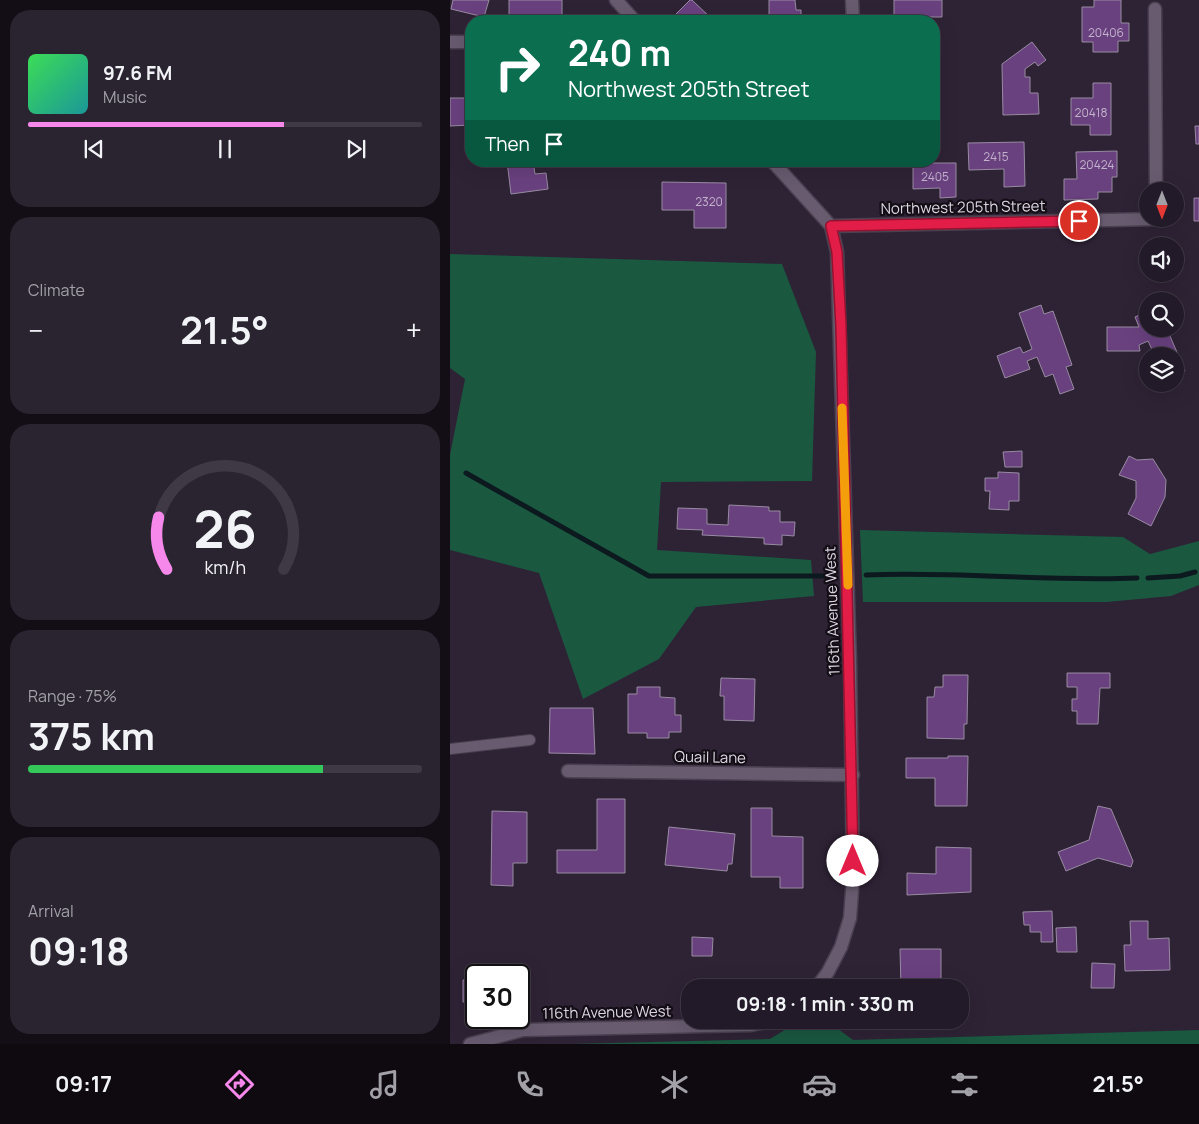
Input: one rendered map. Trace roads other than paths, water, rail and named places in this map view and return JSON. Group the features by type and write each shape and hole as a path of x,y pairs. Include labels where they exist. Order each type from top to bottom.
{"street":[{"path":"616,0 628,15"},
{"path":"852,0 853,15"},
{"path":"1155,9 1156,182"},
{"path":"450,42 465,42"},
{"path":"777,167 831,226"},
{"name":"Northwest 205th Street","path":"831,226 1139,219"},
{"name":"116th Avenue West","path":"823,979 841,947 850,918 853,878 853,775 841,326 837,252 831,226"},
{"name":"Quail Lane","path":"568,771 853,775"},
{"name":"116th Avenue West","path":"470,1044 523,1030 681,1027"}],"lane":[{"path":"450,749 530,740"}],"waterway":[{"path":"466,473 649,576 828,576"},
{"path":"1148,578 1180,576 1195,572"},
{"path":"866,575 934,574 1069,579 1137,578"}]}
